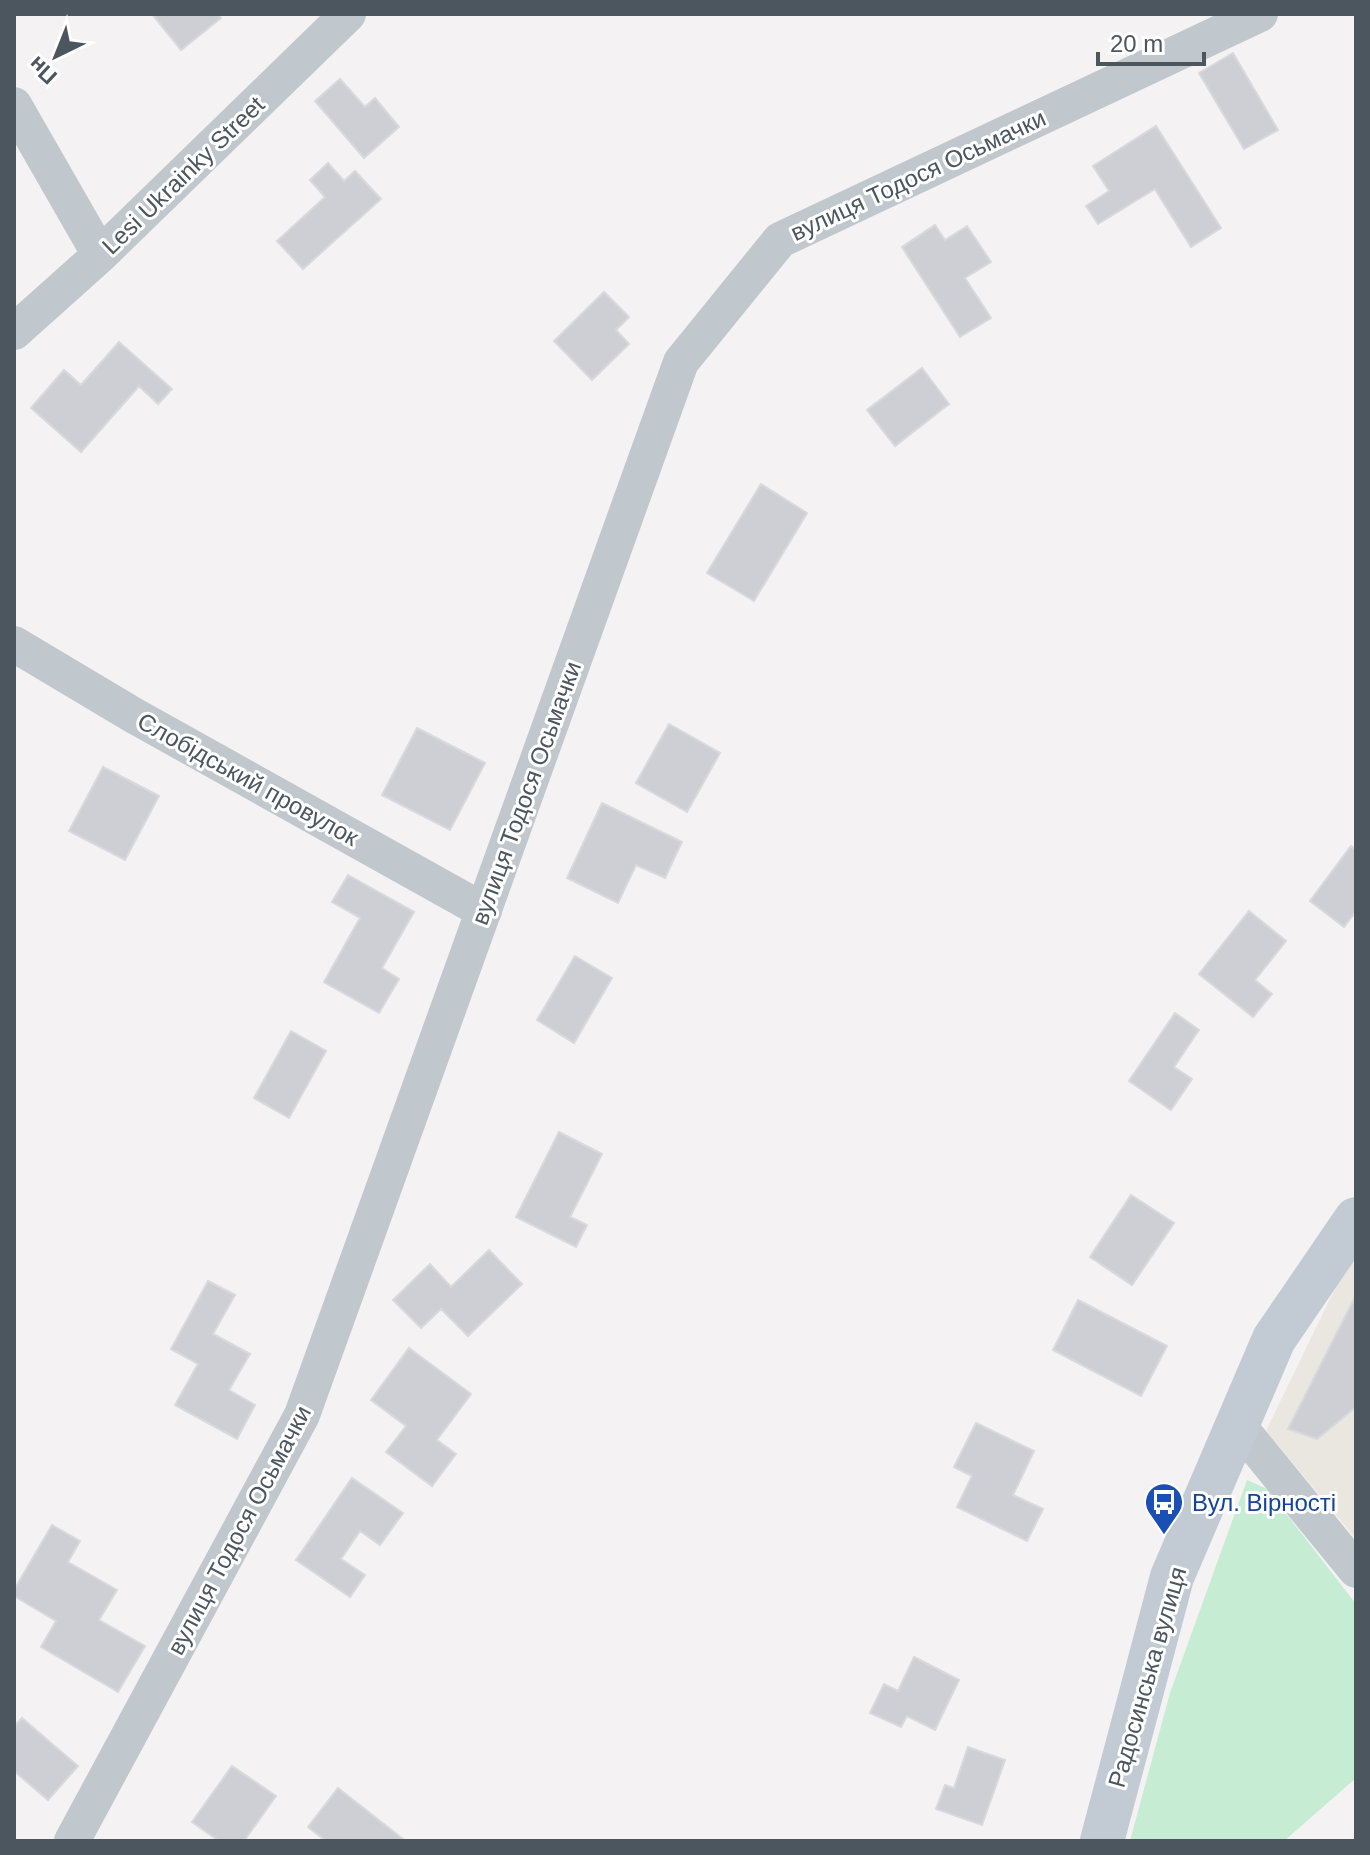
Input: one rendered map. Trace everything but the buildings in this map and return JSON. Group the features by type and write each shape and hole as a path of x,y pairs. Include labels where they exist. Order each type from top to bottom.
{"street":[{"name":"Lesi Ukrainky Street","path":"14,332 100,255 348,14"},
{"name":"вулиця Тодося Осьмачки","path":"72,1841 302,1415 681,362 780,240 1260,14"},
{"path":"14,105 100,255"},
{"name":"Слобідський провулок","path":"14,644 133,715 484,911"},
{"name":"Радосинська вулиця","path":"1102,1841 1172,1577 1274,1339 1356,1219"},
{"path":"1237,1424 1356,1570"}],"shaded area":[{"path":"1356,1255 1356,1539 1266,1431 1344,1270"}],"green space":[{"path":"1247,1480 1267,1489 1356,1604 1356,1778 1284,1841 1130,1841 1170,1693"}],"place":[{"name":"Вул. Вірності","path":"1164,1536"}]}
